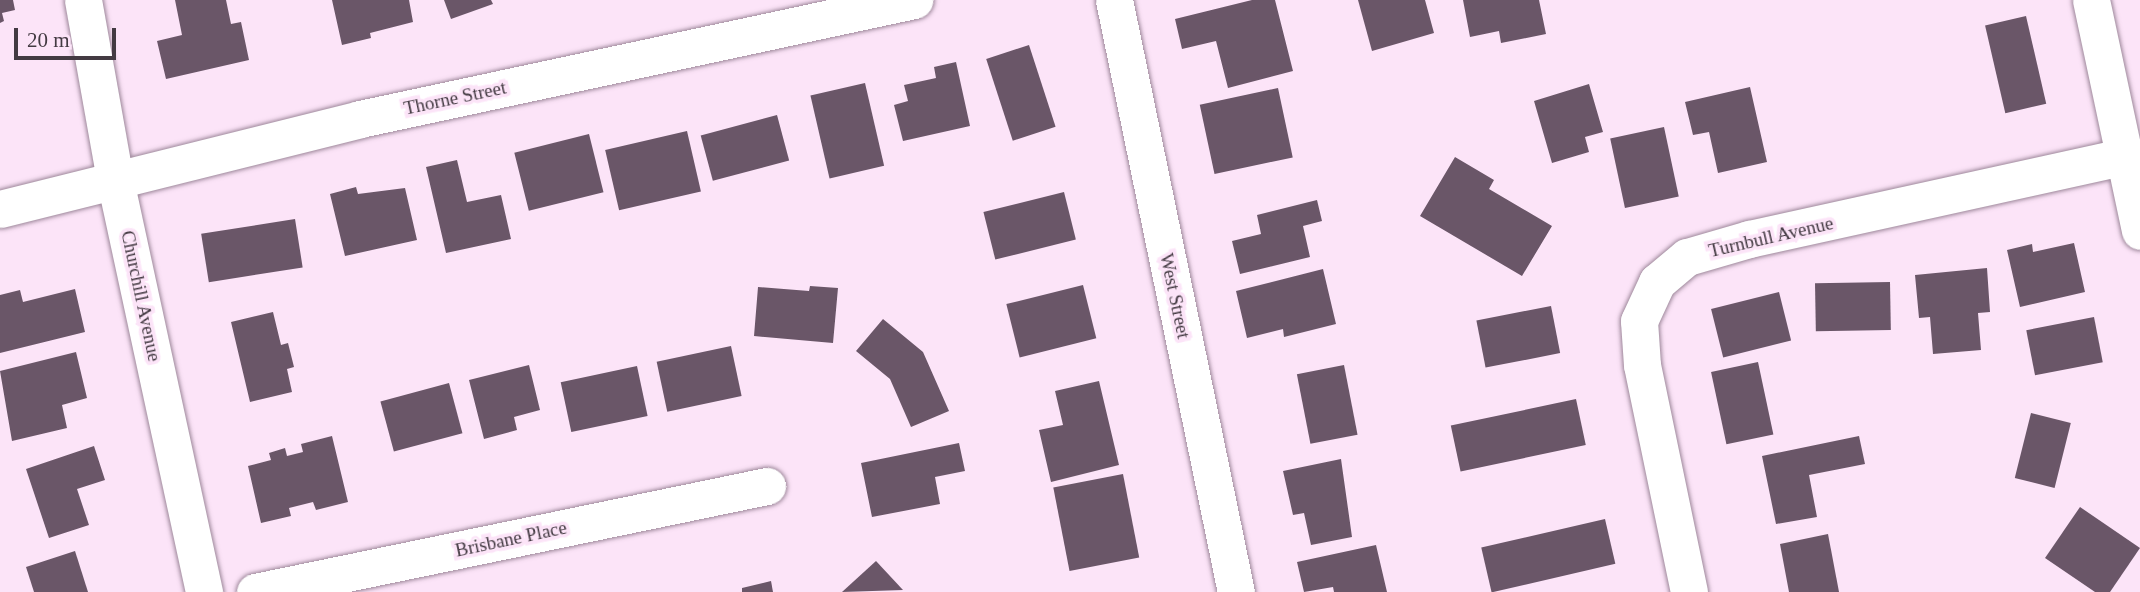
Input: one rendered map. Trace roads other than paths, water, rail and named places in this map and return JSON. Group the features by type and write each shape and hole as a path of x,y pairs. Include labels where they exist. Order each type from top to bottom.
{"street":[{"name":"Churchill Avenue","path":"83,0 115,180 204,592"},
{"name":"Thorne Street","path":"0,209 360,118 914,0"},
{"name":"West Street","path":"1114,0 1236,592"},
{"path":"2091,0 2140,231"},
{"name":"Turnbull Avenue","path":"1689,592 1642,365 1639,321 1657,282 1686,257 1749,239 2123,157"},
{"name":"Brisbane Place","path":"255,592 767,486"}]}
